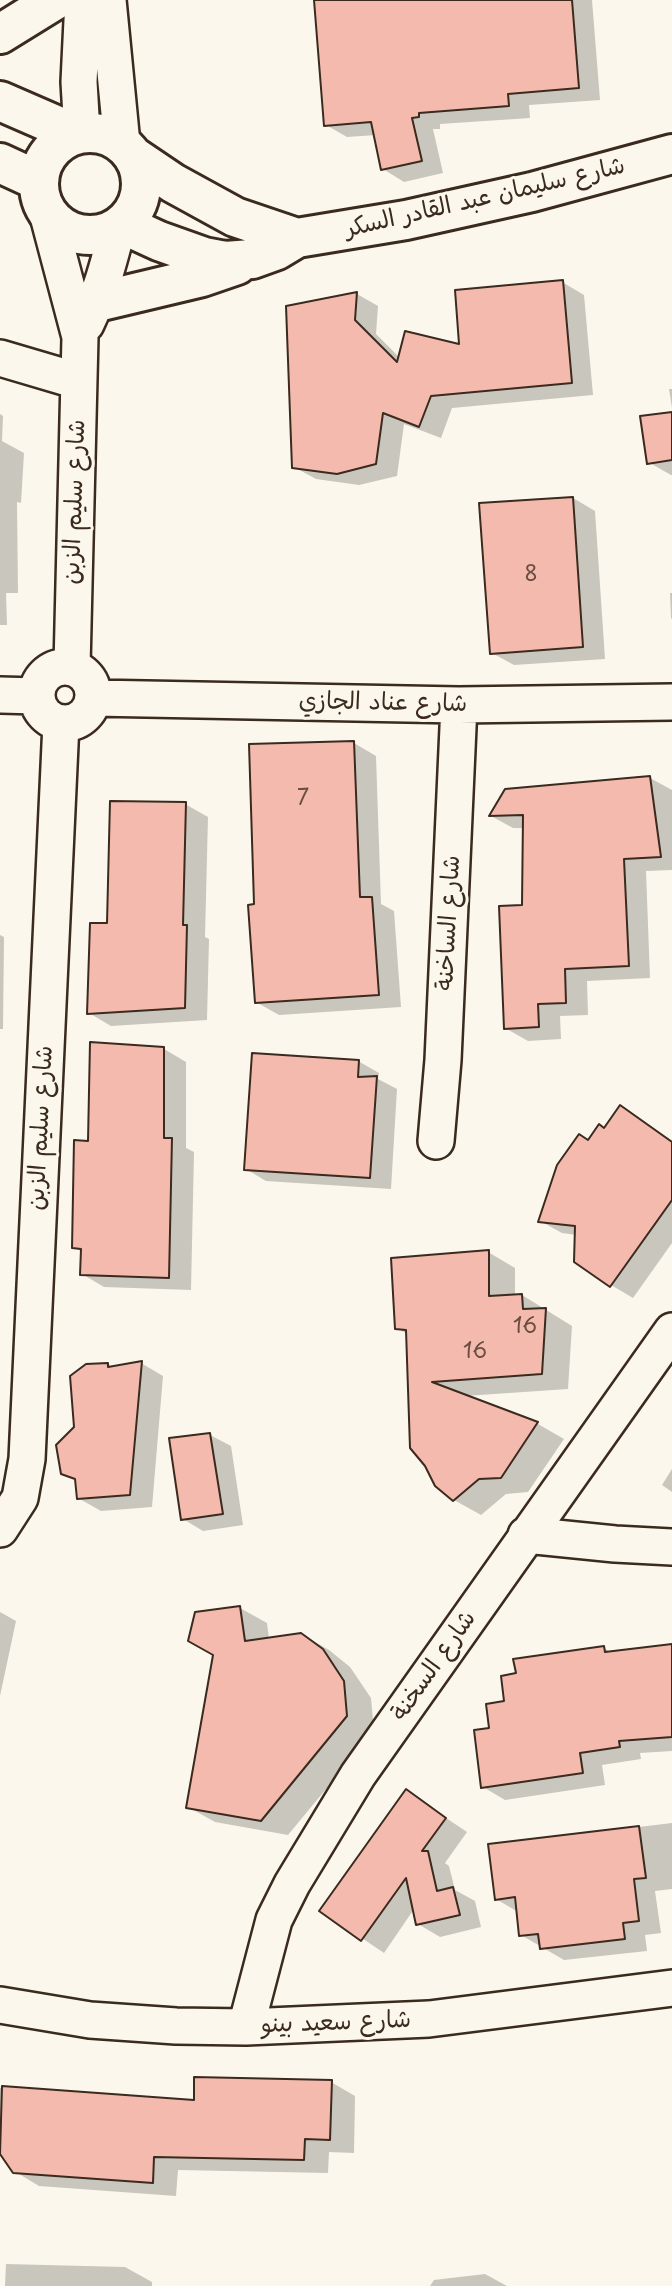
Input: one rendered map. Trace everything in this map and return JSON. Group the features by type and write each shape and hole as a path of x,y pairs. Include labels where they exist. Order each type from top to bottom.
{"street":[{"path":"0,34 55,0"},
{"path":"79,134 83,0"},
{"path":"0,163 43,197 65,228 88,236 103,234 120,225 132,213 139,199 140,177 128,150 108,0"},
{"path":"0,101 79,134"},
{"path":"43,197 42,165 50,151 62,141 79,134 96,133 110,136 128,150"},
{"name":"شارع سليمان عبد القادر السكر","path":"128,150 173,183 235,217 297,238"},
{"name":"شارع سليمان عبد القادر السكر","path":"120,225 204,257 225,261 252,260 297,238 406,220 532,192 672,154"},
{"name":"شارع سليم الزبن","path":"43,197 80,337 72,666"},
{"name":"شارع سليم الزبن","path":"80,337 97,302 120,225"},
{"path":"97,302 202,277 252,260"},
{"path":"0,358 78,381"},
{"path":"72,666 84,673 92,684 94,698 88,712 76,722 61,723 48,718 40,708 37,696 40,683 47,673 59,667 72,666"},
{"path":"0,695 37,696"},
{"name":"شارع عناد الجازي","path":"94,698 458,705 672,702"},
{"name":"شارع الساخنة","path":"436,1141 443,1047 458,705"},
{"name":"شارع سليم الزبن","path":"1,1529 20,1498 27,1459 61,723"},
{"name":"شارع السخنة","path":"246,2027 274,1920 292,1884 358,1775 672,1331"},
{"path":"526,1535 672,1547"},
{"name":"شارع سعيد بينو","path":"0,2005 90,2020 176,2026 246,2027 429,2019 672,1988"}],"building":[{"path":"314,0 572,0 579,88 508,94 509,106 419,113 419,117 412,118 422,161 381,170 371,122 324,126"},
{"path":"563,280 572,383 431,396 419,427 383,413 376,464 337,474 292,468 286,306 357,292 355,320 397,362 405,331 459,344 455,290"},
{"path":"672,412 672,460 647,464 640,416"},
{"path":"573,497 583,647 490,654 479,503"},
{"path":"354,741 360,897 372,897 379,995 255,1003 248,905 254,904 249,744"},
{"path":"650,776 661,857 624,859 629,966 565,969 566,1003 538,1004 539,1027 504,1029 499,906 522,905 523,815 489,816 505,789"},
{"path":"110,801 186,802 183,925 187,925 185,1008 87,1014 90,923 107,923"},
{"path":"90,1042 164,1047 164,1138 172,1138 169,1278 80,1275 81,1249 72,1248 74,1140 88,1141"},
{"path":"252,1053 359,1060 358,1077 377,1076 370,1178 244,1170"},
{"path":"620,1105 672,1142 672,1200 610,1287 574,1262 575,1226 538,1222 557,1165 579,1134 588,1140 599,1124 604,1128"},
{"path":"489,1250 489,1296 522,1294 523,1309 546,1308 542,1374 432,1382 538,1422 501,1478 479,1479 453,1501 435,1486 425,1466 410,1448 406,1330 395,1329 391,1258"},
{"path":"142,1361 130,1495 77,1499 75,1479 61,1474 56,1445 74,1427 70,1376 86,1364 108,1363 108,1367"},
{"path":"210,1433 223,1514 181,1520 169,1438"},
{"path":"240,1606 245,1641 301,1633 323,1649 344,1681 347,1716 261,1821 186,1808 213,1655 188,1641 195,1612"},
{"path":"672,1644 672,1737 619,1741 620,1747 580,1753 583,1773 481,1788 474,1730 489,1728 486,1704 504,1701 501,1676 516,1673 513,1659 604,1646 605,1652"},
{"path":"406,1789 446,1818 422,1851 428,1851 437,1891 453,1887 460,1915 416,1925 406,1878 361,1941 319,1911"},
{"path":"639,1826 646,1878 634,1879 639,1921 623,1923 625,1939 540,1949 538,1934 519,1936 515,1897 495,1900 488,1844"},
{"path":"194,2077 332,2080 330,2140 305,2139 304,2160 154,2157 153,2183 13,2173 0,2154 2,2086 194,2100"}]}
